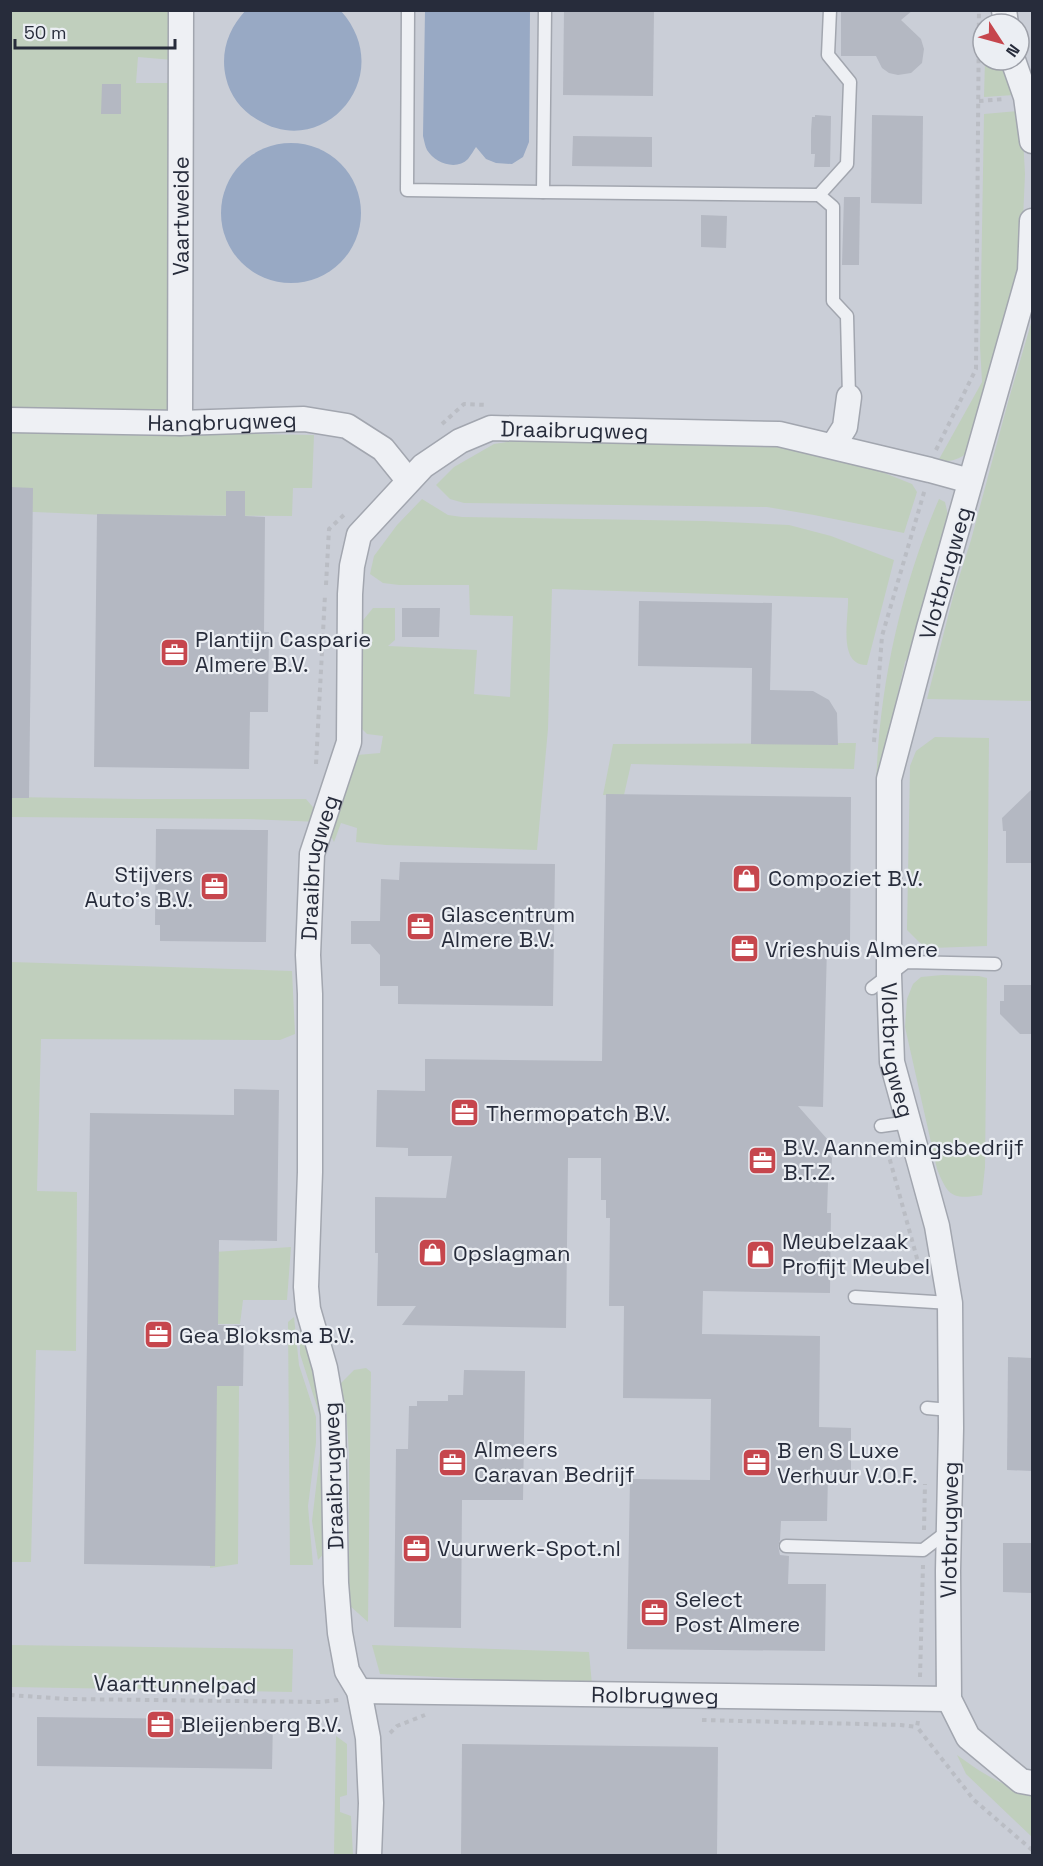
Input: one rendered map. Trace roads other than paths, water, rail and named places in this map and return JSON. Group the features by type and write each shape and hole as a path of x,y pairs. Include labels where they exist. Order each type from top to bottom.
{"street":[{"name":"Vaartweide","path":"180,423 181,10"},
{"path":"1018,72 1029,96 1032,141"},
{"name":"Vlotbrugweg","path":"1032,221 1030,271 889,779 880,981 892,1062 937,1226 950,1303 938,1409 949,1530 949,1699 968,1737 1021,1782 1032,1783"},
{"path":"833,446 845,427 849,397"},
{"name":"Hangbrugweg","path":"10,420 180,423 304,419 347,426 383,449 404,475 410,478"},
{"name":"Draaibrugweg","path":"369,1856 371,1803 368,1738 349,1696 340,1633 336,1582 333,1414 325,1368 308,1309 306,1287 310,1149 308,955 310,888 314,846 349,742 350,594 358,535 423,466 460,441 491,428 779,434 970,481"},
{"name":"Rolbrugweg","path":"349,1696 949,1699"}],"lane":[{"path":"408,10 407,190 819,195 833,207 833,301 847,316 849,397"},
{"path":"543,192 545,10"},
{"path":"819,195 847,164 850,82 828,55 830,10"},
{"path":"880,981 906,962 995,964"},
{"path":"881,1126 909,1122"},
{"path":"855,1297 950,1303"},
{"path":"786,1546 923,1550 949,1530"}],"water":[{"path":"246,10 341,11 357,36 362,61 357,84 346,105 329,120 307,129 283,130 258,120 247,112 230,91 224,69 225,51 230,33"},
{"path":"425,11 530,11 529,142 523,157 512,164 496,163 486,159 476,147 463,163 452,165 435,159 427,150 423,136"},
{"path":"291,143 318,148 341,163 356,186 361,213 356,240 341,263 318,278 291,283 264,278 241,263 226,240 221,213 226,186 241,163 264,148"}],"place":[{"name":"Plantijn Casparie Almere B.V.","path":"174,652"},
{"name":"Compoziet B.V.","path":"747,878"},
{"name":"Stijvers Auto's B.V.","path":"214,887"},
{"name":"Glascentrum Almere B.V.","path":"420,927"},
{"name":"Vrieshuis Almere","path":"744,949"},
{"name":"Thermopatch B.V.","path":"465,1113"},
{"name":"B.V. Aannemingsbedrijf B.T.Z.","path":"762,1160"},
{"name":"Opslagman","path":"432,1253"},
{"name":"Meubelzaak Profijt Meubel","path":"761,1254"},
{"name":"Gea Bloksma B.V.","path":"158,1335"},
{"name":"Almeers Caravan Bedrijf","path":"453,1462"},
{"name":"B en S Luxe Verhuur V.O.F.","path":"756,1463"},
{"name":"Vuurwerk-Spot.nl","path":"416,1548"},
{"name":"Select Post Almere","path":"654,1612"},
{"name":"Bleijenberg B.V.","path":"160,1724"}]}
